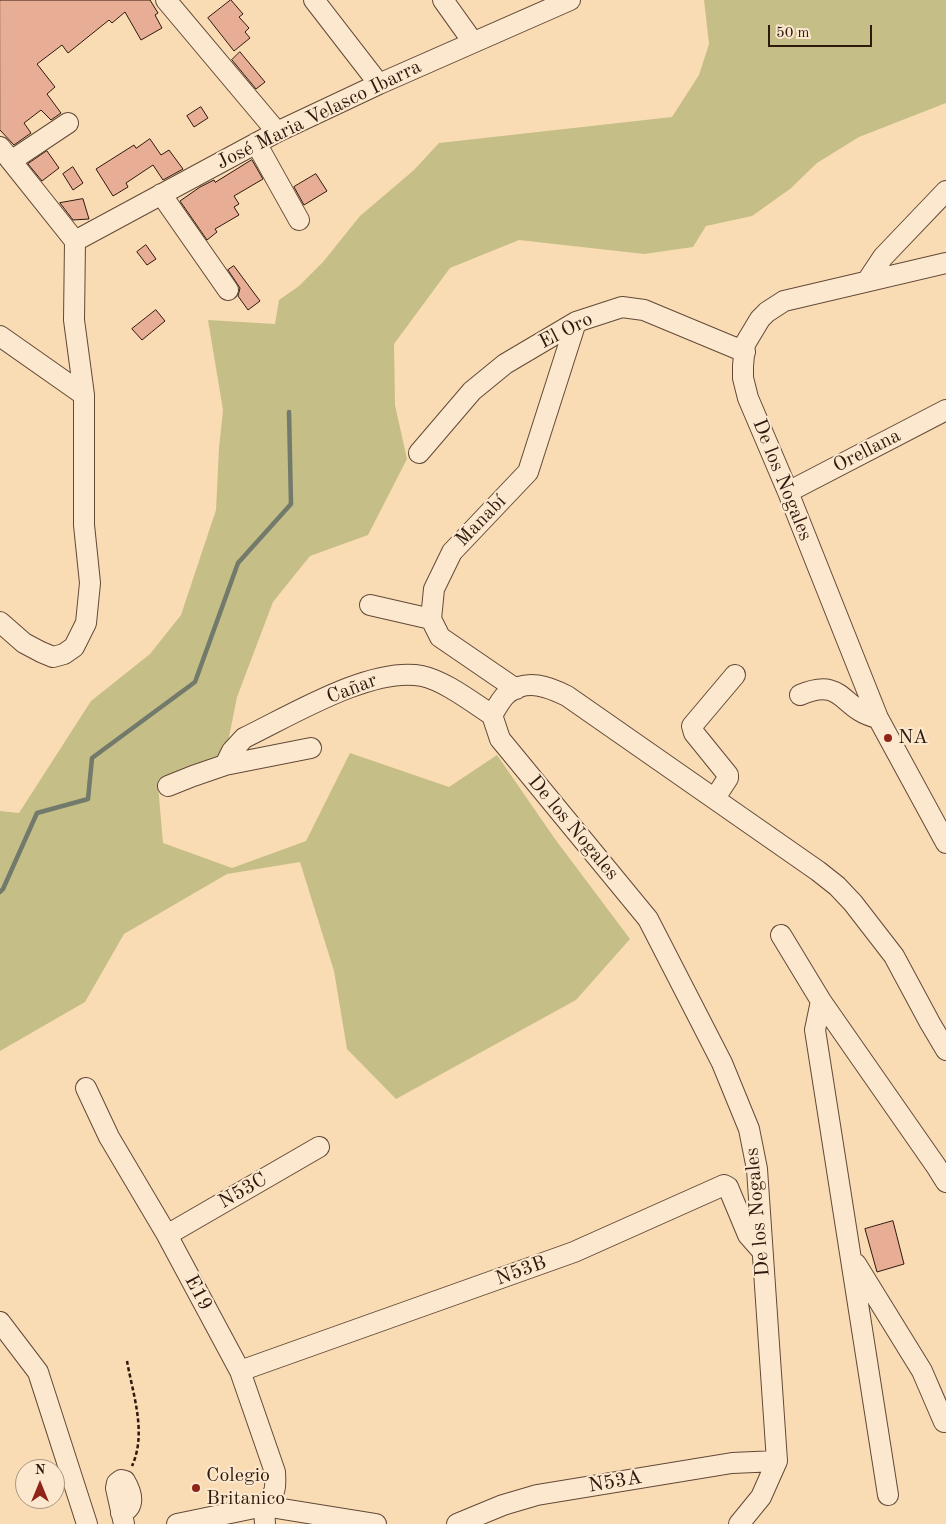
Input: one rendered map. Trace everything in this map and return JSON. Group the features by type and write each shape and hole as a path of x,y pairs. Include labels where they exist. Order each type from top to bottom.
{"street":[{"path":"166,0 276,132"},
{"path":"314,0 379,84"},
{"path":"443,0 473,42"},
{"name":"José Maria Velasco Ibarra","path":"75,241 276,132 379,84 570,0"},
{"path":"0,622 24,643 54,656 64,654 74,647 86,624 90,583 84,525 84,395 74,320 75,241 6,154 68,123"},
{"path":"256,143 299,220"},
{"path":"867,281 883,257 946,190"},
{"path":"161,194 228,290"},
{"name":"De los Nogales","path":"946,262 792,299 780,304 767,312 754,327 745,344 743,366 748,398 788,492 878,718 946,843"},
{"name":"El Oro","path":"419,453 472,391 498,369 576,322 622,307 644,310 745,352"},
{"name":"Manabí","path":"431,619 434,588 452,552 528,472 576,322"},
{"path":"0,336 84,395"},
{"name":"Orellana","path":"788,492 946,410"},
{"path":"370,605 431,619 440,637 516,689"},
{"path":"715,798 728,775 694,733 692,726 735,675"},
{"name":"Cañar","path":"225,765 232,751 244,738 344,689 384,676 422,676 438,681 492,715"},
{"path":"492,715 508,693 528,685 540,685 567,696 715,798 837,886 853,903 894,956 946,1050"},
{"path":"800,695 814,689 828,689 837,693 866,716 878,718"},
{"name":"De los Nogales","path":"492,715 500,739 648,919 722,1063 749,1129 754,1151 777,1461 761,1497 739,1524"},
{"path":"168,786 225,765 311,748"},
{"path":"781,935 821,1001 946,1182"},
{"path":"821,1001 815,1030 888,1494"},
{"name":"E19","path":"86,1088 109,1137 167,1235 240,1371 275,1472 276,1489 264,1515"},
{"name":"N53C","path":"167,1235 318,1147"},
{"name":"N53B","path":"240,1371 574,1252 724,1185 728,1187 748,1235 762,1251"},
{"path":"850,1253 922,1371 944,1422"},
{"path":"0,1322 38,1372 88,1524"},
{"name":"N53A","path":"456,1524 503,1505 537,1495 732,1463 777,1461"},
{"path":"123,1518 116,1488 120,1480 125,1481"},
{"path":"177,1524 264,1515 376,1524"}],"path":[{"path":"125,1481 137,1455 139,1441 139,1425 126,1361"}],"shaded area":[{"path":"704,0 946,0 946,103 859,137 817,163 790,189 752,216 706,226 693,247 644,254 519,240 450,268 394,344 395,405 407,459 368,535 310,556 273,602 237,697 227,747 212,767 187,770 158,785 163,843 232,868 306,841 350,753 449,787 497,755 555,839 630,939 576,1000 396,1099 347,1049 334,971 300,862 227,874 124,934 85,1002 0,1051 0,811 19,813 91,701 150,654 181,615 216,510 223,410 208,320 275,324 279,300 299,286 323,262 360,216 414,170 439,143 672,117 699,75 709,44"}],"building":[{"path":"0,0 150,0 158,13 155,15 162,28 141,40 125,12 112,23 109,20 68,53 62,45 37,64 55,87 47,94 61,113 51,120 41,110 24,123 31,133 14,145 0,130"},
{"path":"231,0 243,14 239,17 249,28 245,32 250,38 234,51 208,18"},
{"path":"240,52 265,82 256,89 232,60"},
{"path":"201,107 208,118 194,127 187,116"},
{"path":"150,139 161,155 169,150 183,169 163,180 153,165 126,183 128,187 113,196 96,169 134,145 136,148"},
{"path":"47,151 59,168 42,181 28,164"},
{"path":"252,160 263,179 234,196 239,204 234,207 239,215 215,229 217,232 207,240 180,201 200,187 214,180 215,182"},
{"path":"73,167 83,183 73,190 63,174"},
{"path":"316,174 327,191 304,205 294,187"},
{"path":"83,199 89,219 73,220 60,203"},
{"path":"146,245 156,259 147,265 137,252"},
{"path":"234,266 260,301 248,310 238,296 240,288 228,270"},
{"path":"156,310 165,321 142,340 132,329"},
{"path":"893,1221 904,1264 877,1272 865,1229"}],"waterway":[{"path":"0,892 37,813 88,799 92,758 195,682 238,563 291,504 289,412"}],"place":[{"name":"NA","path":"888,738"},
{"name":"Colegio Britanico","path":"196,1488"}]}
